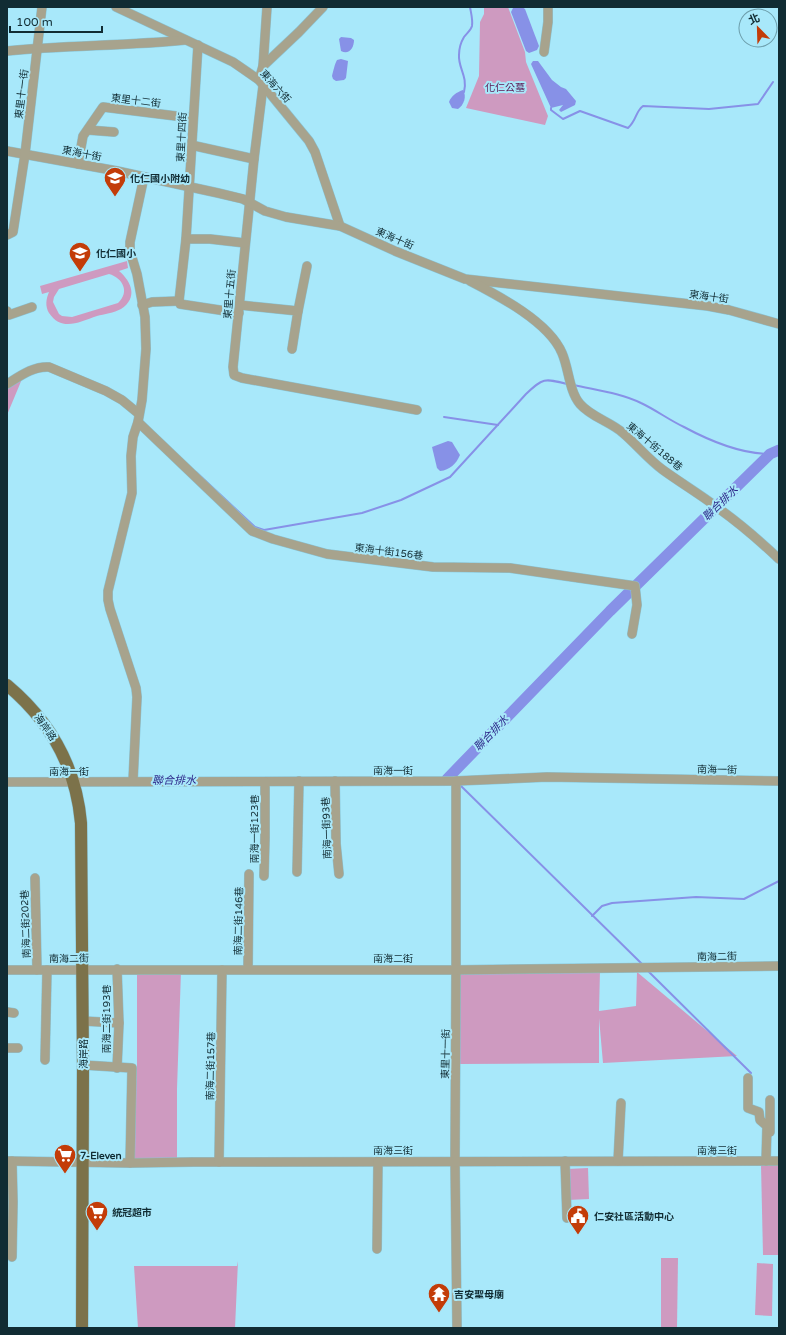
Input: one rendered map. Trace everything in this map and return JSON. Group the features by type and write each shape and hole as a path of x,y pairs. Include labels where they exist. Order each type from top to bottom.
{"main road":[{"name":"海岸路","path":"7,685 20,695 35,711 50,732 67,763 76,789 81,823 83,1021 82,1328"}],"street":[{"name":"東里十一街","path":"10,234 25,154 42,7"},
{"name":"東海六街","path":"116,7 234,62 261,83 309,140 315,152 340,226"},
{"name":"東里十五街","path":"267,7 263,66 233,366 234,375 237,377 416,410"},
{"path":"263,66 323,7"},
{"path":"544,52 548,22 548,7"},
{"path":"7,51 38,48 140,44 185,40"},
{"name":"東里十四街","path":"179,301 186,239 192,118 198,45"},
{"name":"東里十二街","path":"78,164 83,136 103,107 192,118"},
{"path":"88,130 114,132"},
{"path":"191,145 254,159"},
{"name":"東海十街","path":"7,151 144,177 243,199 265,211 286,217 340,226 392,250 465,279 708,306 730,310 779,324"},
{"path":"133,781 137,697 136,688 110,609 108,591 132,493 133,437 142,400 146,349 145,317 137,274 130,251 130,242 144,177"},
{"path":"186,239 210,239 245,243"},
{"path":"292,349 307,266"},
{"name":"東海十街188巷","path":"465,279 496,295 532,318 545,329 562,351 572,386 580,405 622,432 639,450 662,469 720,509 779,559"},
{"path":"142,305 152,302 179,301 180,304 298,312"},
{"path":"7,311 9,315 32,307"},
{"path":"7,384 34,369 42,367 50,368 106,391 122,400 138,418"},
{"name":"東海十街156巷","path":"138,418 252,531 273,540 327,554 433,567 510,568 635,586 637,605 632,634"},
{"name":"南海一街","path":"7,782 72,780 264,782 456,781 547,777 779,781"},
{"path":"297,872 298,781"},
{"name":"南海一街93巷","path":"335,781 336,844 339,874"},
{"name":"東里十一街","path":"456,781 455,1161 457,1328"},
{"name":"南海一街123巷","path":"264,782 264,876"},
{"name":"南海二街146巷","path":"248,969 249,874"},
{"name":"南海二街202巷","path":"35,878 37,970"},
{"name":"南海二街","path":"7,970 456,970 779,966"},
{"name":"南海二街193巷","path":"117,969 119,1022 117,1068"},
{"path":"45,1060 47,970"},
{"name":"南海二街157巷","path":"219,1162 222,970"},
{"path":"83,1021 119,1022"},
{"path":"7,1048 18,1048"},
{"path":"83,1065 132,1068 130,1163"},
{"path":"748,1078 748,1108 759,1112 760,1120 767,1126 767,1161"},
{"path":"767,1161 770,1100"},
{"path":"618,1161 621,1103"},
{"path":"10,1161 13,1202 12,1257"},
{"name":"南海三街","path":"10,1161 130,1163 779,1161"},
{"path":"565,1161 567,1218"},
{"path":"377,1249 378,1162"}],"green space":[{"name":"化仁公墓","path":"484,7 508,7 525,52 526,62 548,116 545,125 466,108 479,76 480,22 484,14"},
{"path":"127,261 128,268 119,271 124,275 130,285 131,295 130,300 121,309 77,323 65,324 54,319 49,313 46,302 49,292 42,294 40,286","holes":["109,274 121,282 124,290 122,299 118,303 72,317 62,316 59,314 53,302 59,289"]},
{"path":"22,379 7,415 7,388"},
{"path":"137,970 181,971 177,1089 177,1158 131,1158 137,1067"},
{"path":"600,971 599,1011 636,1006 637,972 737,1056 603,1063 599,1018 599,1063 458,1064 454,974"},
{"path":"761,1165 779,1165 779,1255 763,1255"},
{"path":"588,1168 589,1199 568,1200 567,1169"},
{"path":"661,1258 678,1258 677,1328 661,1328"},
{"path":"238,1261 235,1328 138,1328 134,1266 237,1266"},
{"path":"757,1263 773,1264 772,1316 755,1315"}],"water":[{"path":"518,7 525,9 539,46 537,50 529,53 526,51 511,12 513,8"},
{"path":"341,37 351,38 354,40 353,46 349,51 341,51 339,39"},
{"path":"341,59 348,61 346,78 344,80 336,81 332,76 336,61"},
{"path":"533,61 538,61 552,80 566,89 576,101 575,105 561,112 559,110 563,105 551,108 531,64"},
{"path":"463,90 465,98 462,105 458,109 452,108 449,102 451,98 454,94"},
{"path":"448,441 452,442 460,455 452,466 440,471 437,468 432,447"}],"waterway":[{"path":"464,92 465,81 459,60 459,52 460,45 472,26 470,7"},
{"path":"551,108 551,110 563,119 580,111 628,128 633,122 640,108 643,106 709,109 758,104 773,82"},
{"path":"196,472 255,527 264,530 362,513 401,500 450,477 536,385 540,382 548,380 567,384"},
{"path":"574,385 608,392 633,400 694,432 726,446 748,452 770,454"},
{"path":"444,417 498,425"},
{"name":"聯合排水","path":"447,779 610,611 770,454 779,450"},
{"path":"460,785 642,964"},
{"path":"592,916 602,906 612,903 696,897 744,899 779,881"},
{"path":"647,970 751,1073"}],"place":[{"name":"化仁國小附幼","path":"115,198"},
{"name":"化仁國小","path":"80,272"},
{"name":"7-Eleven","path":"65,1174"},
{"name":"統冠超市","path":"97,1232"},
{"name":"仁安社區活動中心","path":"578,1236"},
{"name":"吉安聖母廟","path":"439,1314"}]}
